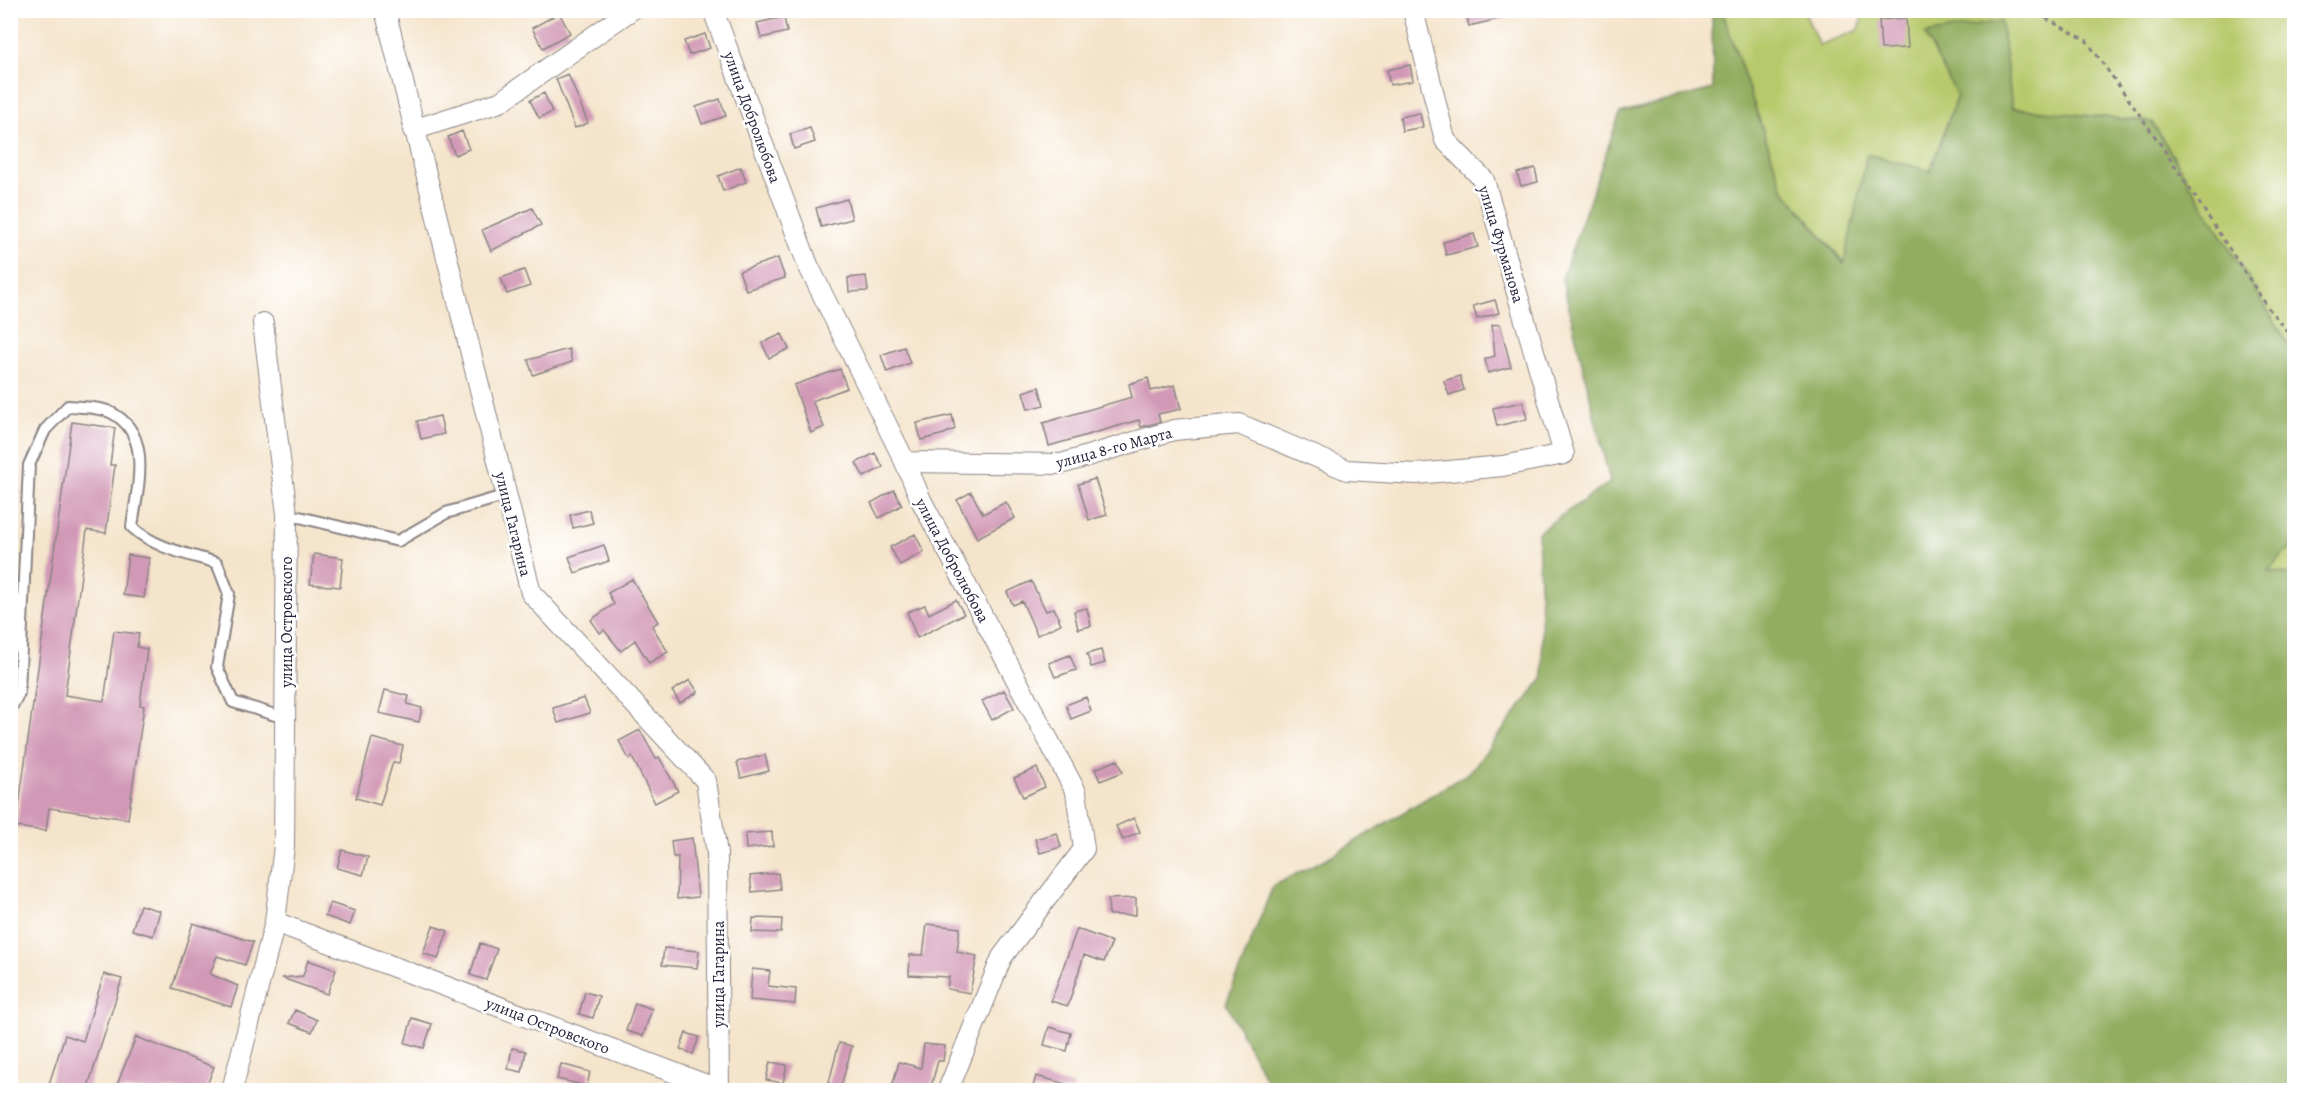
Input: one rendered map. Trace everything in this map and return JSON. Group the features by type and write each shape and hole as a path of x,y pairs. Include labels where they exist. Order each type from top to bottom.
{"street":[{"name":"улица Гагарина","path":"385,10 413,130 531,593 706,781 717,854 719,1090"},
{"path":"413,130 500,102 631,10"},
{"name":"улица Добролюбова","path":"713,10 808,265 905,462 921,500 1076,792 1084,849 1002,957 948,1090"},
{"name":"улица Фурманова","path":"1413,10 1445,140 1484,180 1564,454"},
{"name":"улица Островского","path":"232,1090 275,922 284,846 286,514 263,323"},
{"name":"улица 8-го Марта","path":"905,462 1061,464 1174,430 1239,424 1347,470 1416,474 1503,466 1564,454"},
{"name":"улица Островского","path":"275,922 719,1090"}],"lane":[{"path":"10,710 19,693 29,465 45,430 68,406 109,411 130,426 140,456 132,527 141,536 162,546 217,563 229,594 217,667 233,702 285,718"},
{"path":"286,514 398,541 446,513 507,495"}],"path":[{"path":"2030,10 2086,40 2159,142 2270,309 2295,340"}],"green space":[{"path":"1712,11 1722,11 1783,189 1844,264 1867,154 1930,171 1957,96 1925,34 2001,21 2012,108 2152,122 2294,353 2294,544 2268,571 2294,575 2294,1090 1268,1090 1270,1087 1226,1004 1273,886 1338,852 1470,772 1543,678 1538,532 1610,482 1562,278 1620,113 1713,89"},
{"path":"1722,11 1804,11 1819,45 1859,30 1863,11 2294,11 2294,353 2152,122 2012,108 2001,21 1926,34 1957,96 1930,172 1867,154 1845,264 1783,189"},
{"path":"2294,544 2294,575 2268,571"}],"building":[{"path":"1476,10 1510,10 1511,16 1469,26 1466,13"},
{"path":"559,13 570,33 543,48 532,28"},
{"path":"784,17 787,32 761,38 757,23"},
{"path":"1906,18 1908,48 1881,49 1879,20"},
{"path":"705,34 710,48 689,55 684,41"},
{"path":"1410,65 1413,81 1390,85 1387,70"},
{"path":"568,74 588,123 575,128 556,79"},
{"path":"544,93 552,112 539,118 530,100"},
{"path":"720,99 726,116 702,124 696,107"},
{"path":"1420,113 1423,127 1402,131 1400,117"},
{"path":"810,128 815,142 794,149 790,134"},
{"path":"462,131 469,149 455,155 448,137"},
{"path":"741,167 746,182 723,191 718,176"},
{"path":"1535,168 1538,182 1521,186 1517,173"},
{"path":"847,199 852,219 821,227 816,208"},
{"path":"532,208 541,225 491,251 482,230"},
{"path":"1474,234 1478,247 1446,255 1443,242"},
{"path":"778,258 785,278 746,290 739,271"},
{"path":"524,270 530,286 507,294 501,278"},
{"path":"866,276 868,291 849,292 848,278"},
{"path":"1495,300 1499,313 1477,319 1473,306"},
{"path":"1500,324 1511,367 1488,373 1485,359 1495,356 1492,325"},
{"path":"782,334 789,349 769,358 762,343"},
{"path":"904,347 910,363 887,372 881,355"},
{"path":"569,349 572,362 533,375 528,360"},
{"path":"840,369 847,388 812,401 824,427 811,433 794,385"},
{"path":"1460,376 1464,390 1449,395 1444,381"},
{"path":"1148,378 1151,391 1175,385 1181,409 1158,414 1160,422 1141,427 1139,420 1049,446 1043,423 1132,397 1129,384"},
{"path":"1039,387 1044,405 1028,409 1023,392"},
{"path":"1523,402 1527,419 1497,426 1493,408"},
{"path":"952,415 955,429 921,440 917,423"},
{"path":"440,416 444,434 421,439 417,421"},
{"path":"72,422 115,428 110,465 115,465 106,533 87,530 65,695 104,701 114,631 139,634 137,647 147,649 140,705 144,706 128,819 49,808 46,831 16,827"},
{"path":"875,453 883,467 864,477 856,463"},
{"path":"1095,479 1107,515 1089,520 1078,484"},
{"path":"894,490 902,505 879,518 871,503"},
{"path":"971,492 983,514 1006,502 1015,518 977,538 957,500"},
{"path":"589,510 593,523 573,528 570,515"},
{"path":"915,534 924,552 900,565 890,547"},
{"path":"604,545 609,561 575,573 569,557"},
{"path":"314,554 343,558 340,587 310,584"},
{"path":"128,555 149,558 144,598 123,595"},
{"path":"632,579 658,622 652,626 668,652 649,663 635,640 621,651 604,630 600,633 591,620 614,604 608,593"},
{"path":"1031,581 1046,611 1054,608 1061,624 1037,635 1022,601 1013,605 1007,592"},
{"path":"956,600 964,614 917,638 907,612 925,605 929,614"},
{"path":"1087,608 1091,626 1078,629 1074,611"},
{"path":"1101,650 1105,663 1091,667 1087,654"},
{"path":"1070,655 1076,670 1055,677 1049,663"},
{"path":"690,680 698,692 680,703 672,691"},
{"path":"385,690 409,696 407,704 422,708 419,722 379,713"},
{"path":"1004,690 1014,708 992,720 982,701"},
{"path":"1086,697 1091,711 1071,719 1066,705"},
{"path":"584,698 590,713 558,723 553,708"},
{"path":"640,730 656,759 659,757 678,791 655,803 632,757 629,759 619,741"},
{"path":"372,738 403,746 399,763 393,762 380,805 356,798"},
{"path":"765,755 769,771 741,778 737,762"},
{"path":"1118,760 1123,772 1100,781 1095,769"},
{"path":"1037,768 1045,787 1023,797 1014,778"},
{"path":"1134,818 1140,832 1123,840 1116,826"},
{"path":"772,832 773,846 746,849 745,834"},
{"path":"1057,833 1061,847 1040,853 1035,839"},
{"path":"692,838 698,897 677,899 678,857 673,857 671,841"},
{"path":"342,850 368,857 363,875 337,868"},
{"path":"778,873 780,889 752,892 750,876"},
{"path":"1136,898 1136,915 1109,915 1108,899"},
{"path":"330,903 355,911 350,925 325,916"},
{"path":"140,905 160,911 153,936 132,930"},
{"path":"753,918 782,919 781,933 752,932"},
{"path":"193,923 253,942 245,965 217,956 210,974 238,986 231,1007 172,988"},
{"path":"927,924 960,928 957,952 977,956 970,993 947,989 949,977 909,975 910,955 923,955"},
{"path":"433,926 448,931 438,959 423,953"},
{"path":"1077,929 1112,942 1104,962 1084,955 1068,1006 1051,1001"},
{"path":"480,943 497,949 486,980 470,975"},
{"path":"664,948 699,951 697,968 662,965"},
{"path":"308,960 336,970 327,994 282,978 303,976"},
{"path":"752,969 770,971 768,986 796,989 795,1004 750,1000"},
{"path":"104,974 122,979 87,1090 47,1090 65,1035 83,1041"},
{"path":"585,992 599,996 593,1018 579,1014"},
{"path":"635,1003 652,1009 643,1036 626,1031"},
{"path":"295,1010 317,1020 312,1032 289,1023"},
{"path":"412,1018 432,1024 424,1048 405,1043"},
{"path":"1049,1027 1071,1033 1067,1051 1044,1045"},
{"path":"686,1033 699,1037 693,1054 680,1049"},
{"path":"136,1037 214,1067 205,1090 115,1090"},
{"path":"839,1043 852,1046 840,1090 827,1090"},
{"path":"924,1044 945,1046 943,1061 938,1061 930,1090 908,1090 892,1086 899,1062 921,1068"},
{"path":"512,1048 526,1051 522,1072 508,1069"},
{"path":"770,1062 787,1065 783,1083 766,1080"},
{"path":"561,1064 590,1072 587,1086 557,1079"},
{"path":"1036,1076 1074,1086 1073,1090 1032,1090"}]}
